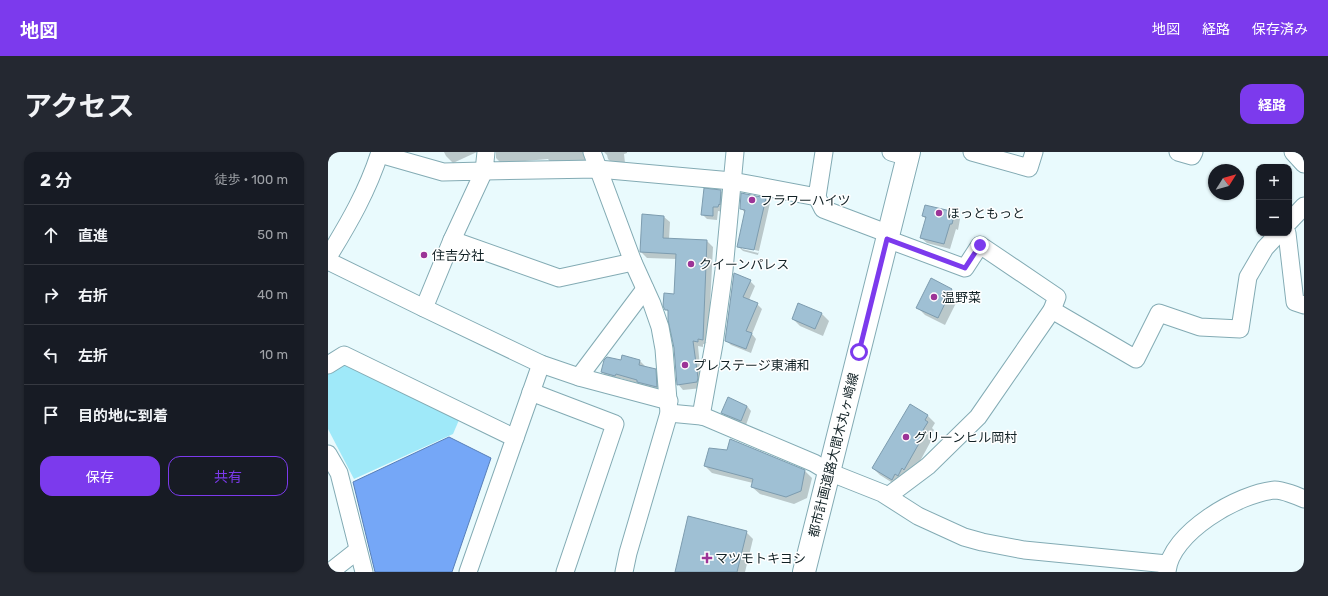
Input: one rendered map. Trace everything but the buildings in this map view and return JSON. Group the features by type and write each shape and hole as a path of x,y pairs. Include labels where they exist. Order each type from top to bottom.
{"street":[{"path":"424,308 452,240 484,170 486,152"},
{"path":"592,152 633,262 656,316 662,337 669,407 624,572"},
{"path":"701,416 714,344 724,270 735,152"},
{"path":"824,152 817,197 823,209 965,268 980,245 1057,297 1052,310 978,417 928,466 888,496"},
{"path":"972,152 1029,168 1034,152"},
{"path":"1178,152 1192,156 1194,152"},
{"path":"1293,152 1304,164"},
{"path":"328,257 355,212 370,181 380,153 443,172 484,170 598,169 732,181 817,197"},
{"name":"都市計画道路大間木丸ヶ崎線","path":"804,572 888,236 903,154"},
{"path":"1292,219 1304,206"},
{"path":"1052,310 1136,359 1159,313 1200,327 1240,328 1248,277 1265,248 1276,236"},
{"path":"1287,236 1295,302 1304,305"},
{"path":"452,240 560,278 633,262"},
{"path":"328,261 541,364 669,407 701,416 814,463 829,472 888,496 914,513 944,528 964,537 982,542 1113,565 1167,568 1180,543 1197,526 1224,508 1253,495 1276,490 1304,499"},
{"path":"579,377 645,289"},
{"path":"328,365 344,355 515,438"},
{"path":"468,572 541,364"},
{"path":"531,392 615,424 565,572"},
{"path":"328,454 333,475 364,572"},
{"path":"330,572 358,550"}],"shaded area":[{"path":"341,365 351,365 459,420 453,434 354,479 328,429 328,374"}],"water":[{"path":"449,437 491,458 452,572 375,572 353,482"}],"place":[{"name":"フラワーハイツ","path":"752,200"},
{"name":"ほっともっと","path":"939,213"},
{"name":"住吉分社","path":"424,255"},
{"name":"クイーンパレス","path":"691,264"},
{"name":"温野菜","path":"934,297"},
{"name":"プレステージ東浦和","path":"685,365"},
{"name":"グリーンヒル岡村","path":"906,437"},
{"name":"マツモトキヨシ","path":"707,558"}],"route":[{"path":"859,352 887,239 965,268 980,245"}]}
